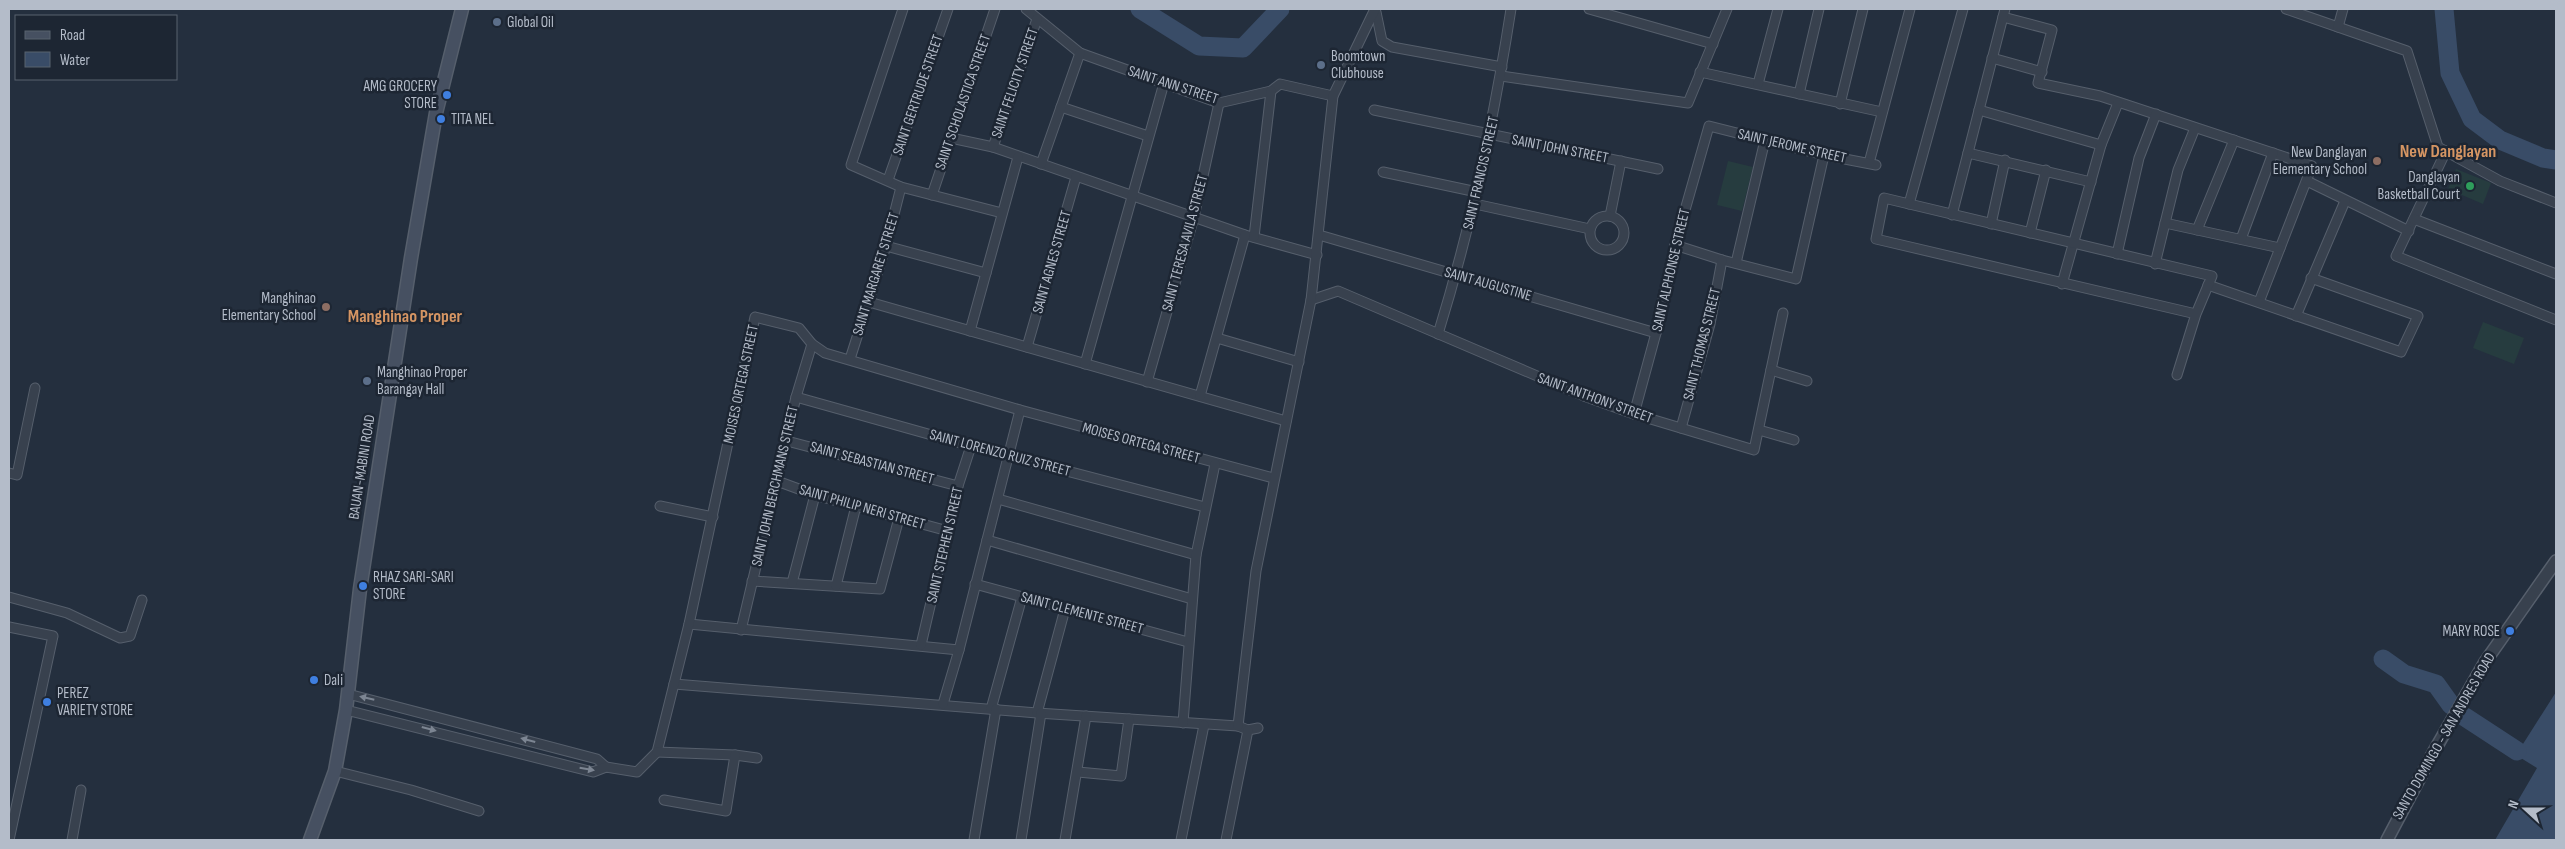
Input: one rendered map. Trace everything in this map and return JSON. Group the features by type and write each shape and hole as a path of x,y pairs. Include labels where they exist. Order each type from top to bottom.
{"main road":[{"name":"BAUAN-MABINI ROAD","path":"310,840 335,771 346,710 360,589 411,258 436,113 462,9"}],"street":[{"path":"903,9 851,165 888,180 901,188 1002,213"},
{"name":"SAINT GERTRUDE STREET","path":"888,180 948,9"},
{"name":"SAINT SCHOLASTICA STREET","path":"932,195 995,9"},
{"name":"SAINT ANN STREET","path":"1026,9 1080,53 1219,103 1271,92 1280,84 1333,96"},
{"name":"SAINT FRANCIS STREET","path":"1438,334 1457,275 1475,204 1502,72 1511,9"},
{"path":"1589,9 1713,44"},
{"path":"1376,10 1382,40 1392,47 1502,72 1688,103 1727,9"},
{"path":"1758,84 1778,9"},
{"path":"1799,94 1819,9"},
{"path":"1840,104 1863,9"},
{"path":"1700,72 1882,112 1910,9"},
{"path":"1909,204 1963,9"},
{"path":"2286,9 2407,51 2438,147 2500,181 2556,203"},
{"path":"2338,27 2343,9"},
{"path":"1238,726 1256,571 1273,478 1311,300 1333,96 1376,10"},
{"path":"1952,215 2004,13 2052,30 2038,82 2100,96 2312,166 2259,302"},
{"name":"SAINT FELICITY STREET","path":"994,147 1037,19"},
{"path":"1041,164 1080,53"},
{"path":"1992,58 2042,72"},
{"path":"1085,364 1164,83"},
{"path":"1200,396 1249,236 1271,92"},
{"name":"SAINT TERESA AVILA STREET","path":"1147,382 1194,216 1219,103"},
{"path":"2062,284 2101,145 2118,103"},
{"path":"1061,107 1148,136"},
{"name":"SAINT JOHN STREET","path":"1374,110 1490,136 1658,169"},
{"path":"1979,110 2101,145"},
{"name":"SAINT JEROME STREET","path":"1709,126 1824,155 1873,164 1882,112"},
{"path":"2117,254 2139,158 2156,114"},
{"name":"SAINT ALPHONSE STREET","path":"1634,414 1656,333 1675,245 1709,126"},
{"path":"2155,264 2178,170 2195,128"},
{"path":"951,138 994,147 1018,157 1249,236 1317,255"},
{"path":"1736,263 1765,140"},
{"path":"2197,230 2234,140"},
{"path":"2446,151 2396,256 2556,320"},
{"path":"1968,153 2005,160 2091,182"},
{"path":"2241,239 2273,153"},
{"path":"1675,245 1722,260 1796,279 1824,155"},
{"path":"970,331 1018,157"},
{"path":"1991,224 2005,160"},
{"path":"1610,216 1621,162"},
{"path":"2030,233 2046,170"},
{"path":"1383,172 1477,192"},
{"name":"SAINT AGNES STREET","path":"1028,347 1076,177"},
{"path":"2307,181 2408,231"},
{"name":"SAINT MARGARET STREET","path":"850,359 886,246 901,188"},
{"path":"2177,375 2196,314 2212,276 2073,245 1884,198 1876,239 2196,314"},
{"path":"2296,316 2345,201"},
{"path":"1475,204 1590,229"},
{"path":"1610,216 1617,219 1623,230 1623,237 1616,247 1603,250 1592,242 1590,229 1598,219 1610,216"},
{"path":"2414,219 2556,274"},
{"path":"2165,223 2280,248"},
{"name":"SAINT AUGUSTINE","path":"1319,235 1656,333"},
{"path":"886,246 986,272"},
{"name":"SAINT THOMAS STREET","path":"1681,428 1710,324 1722,260"},
{"path":"2208,285 2401,352 2418,316 2311,278"},
{"name":"SAINT ANTHONY STREET","path":"1311,300 1338,291 1584,396 1634,414 1754,450 1783,313"},
{"path":"869,302 1286,422"},
{"name":"MOISES ORTEGA STREET","path":"606,767 637,772 656,752 689,624 755,317 799,328 812,344 825,353 1020,410 1215,464 1273,478"},
{"path":"1217,338 1299,362"},
{"name":"SAINT JOHN BERCHMANS STREET","path":"741,630 796,397 812,344"},
{"path":"1771,370 1807,381"},
{"path":"9,473 17,475 35,388"},
{"name":"SAINT LORENZO RUIZ STREET","path":"796,397 971,446 1206,507"},
{"path":"943,704 959,650 1020,410"},
{"path":"1758,430 1794,440"},
{"name":"SAINT SEBASTIAN STREET","path":"787,440 958,486"},
{"name":"SAINT STEPHEN STREET","path":"921,645 958,486 971,446"},
{"path":"1183,723 1196,555 1215,464"},
{"name":"SAINT PHILIP NERI STREET","path":"777,481 814,495 948,531"},
{"path":"792,583 814,495"},
{"path":"998,499 1196,555"},
{"path":"660,506 713,517"},
{"path":"836,586 856,506"},
{"path":"752,581 880,589 899,518"},
{"path":"987,540 1192,599"},
{"name":"SANTO DOMINGO - SAN ANDRES ROAD","path":"2388,840 2436,747 2485,662 2556,561"},
{"name":"SAINT CLEMENTE STREET","path":"975,584 1188,642"},
{"path":"9,597 66,613 120,638 130,636 142,600"},
{"path":"974,840 994,709 1022,597"},
{"path":"1021,840 1039,713 1065,609"},
{"path":"689,624 959,650"},
{"path":"9,628 53,636 9,840"},
{"path":"674,684 1039,713 1238,726 1248,730 1258,728"},
{"path":"346,710 593,772 606,767 597,759 348,694"},
{"path":"1065,840 1086,716"},
{"path":"1078,772 1121,776 1129,719"},
{"path":"1181,840 1204,725"},
{"path":"1226,840 1248,730"},
{"path":"656,752 735,755 758,758"},
{"path":"664,800 726,811 735,755"},
{"path":"335,771 411,790 479,811"},
{"path":"72,840 81,790"}],"green space":[{"path":"1728,161 1753,167 1742,211 1717,205"},
{"name":"Danglayan Basketball Court","path":"2456,169 2491,183 2483,204 2448,189"},
{"path":"2483,322 2524,338 2514,364 2473,348"}],"water":[{"path":"2556,692 2556,840 2495,840 2537,768 2516,755"}],"waterway":[{"path":"1140,9 1199,46 1243,48 1280,9"},
{"path":"2444,9 2450,73 2472,119 2500,140 2543,158 2556,160"},
{"path":"2383,659 2404,674 2436,684 2451,705"},
{"path":"2465,717 2517,751"}],"place":[{"name":"Global Oil","path":"497,22"},
{"name":"Boomtown Clubhouse","path":"1321,65"},
{"name":"AMG GROCERY STORE","path":"447,95"},
{"name":"TITA NEL","path":"441,119"},
{"name":"New Danglayan Elementary School","path":"2377,161"},
{"name":"Danglayan Basketball Court","path":"2470,186"},
{"name":"Manghinao Elementary School","path":"326,307"},
{"name":"Manghinao Proper Barangay Hall","path":"367,381"},
{"name":"RHAZ SARI-SARI STORE","path":"363,586"},
{"name":"MARY ROSE","path":"2510,631"},
{"name":"Dali","path":"314,680"},
{"name":"PEREZ VARIETY STORE","path":"47,702"}],"district":[{"name":"New Danglayan","path":"2448,151"},
{"name":"Manghinao Proper","path":"405,316"}]}
